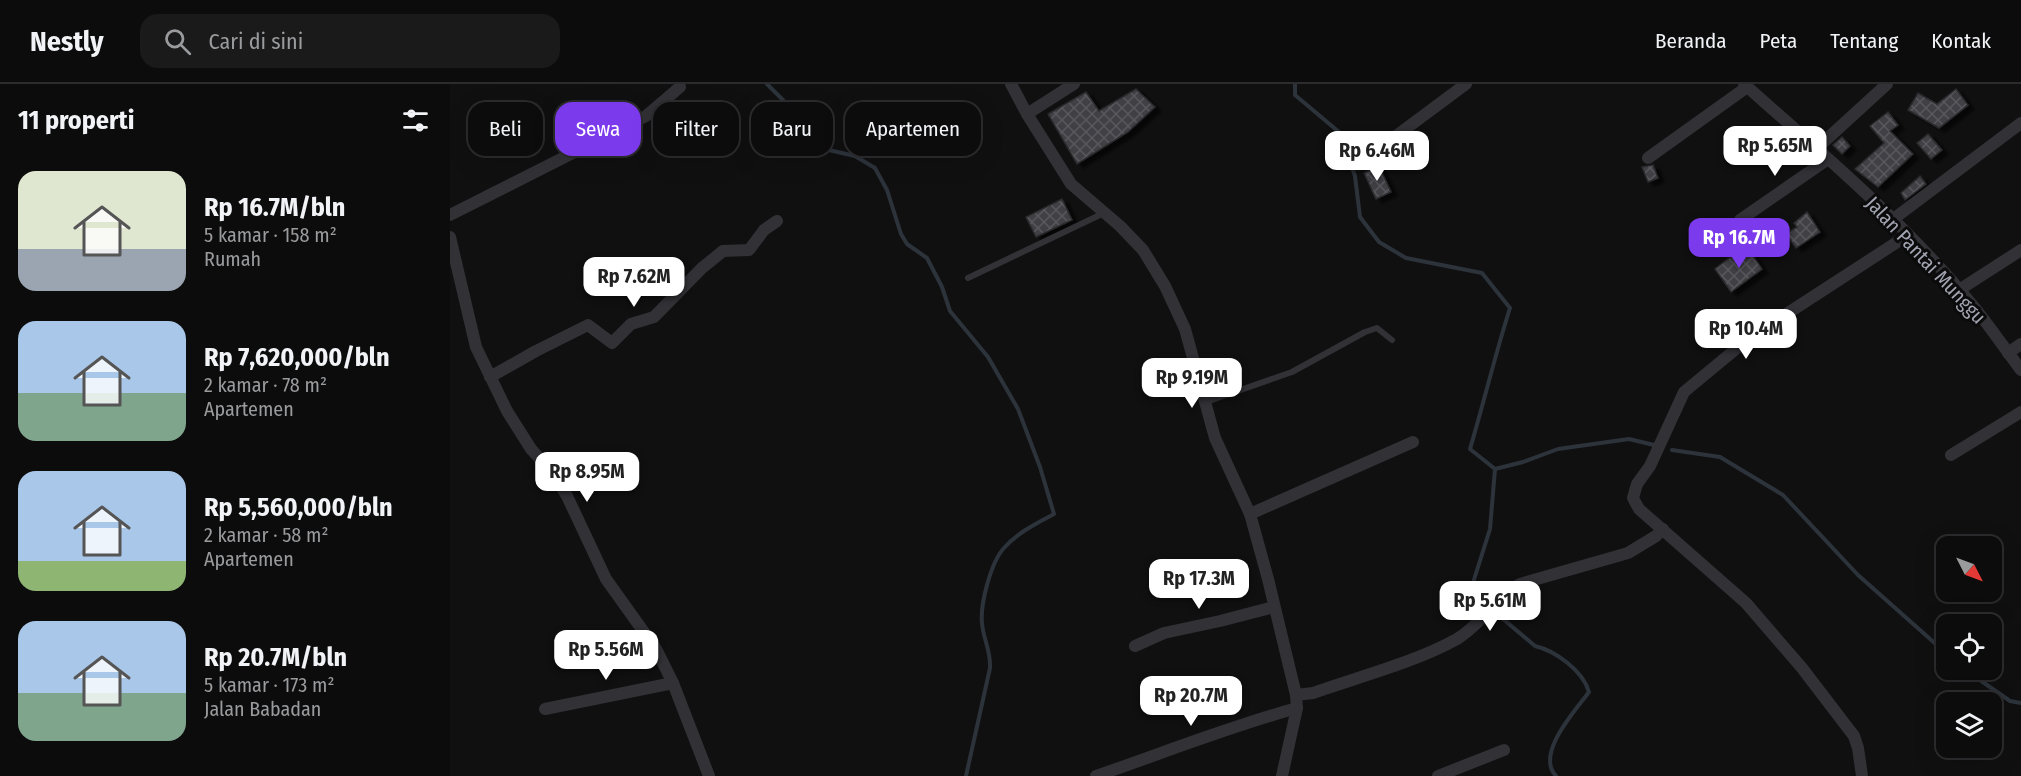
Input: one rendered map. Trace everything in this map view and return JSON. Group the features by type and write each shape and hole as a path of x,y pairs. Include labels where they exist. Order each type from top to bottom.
{"street":[{"path":"1011,84 1071,184 1143,250 1165,286 1185,328 1215,438 1250,514 1268,579 1296,702 1282,776"},
{"path":"1027,114 1074,84"},
{"path":"1396,136 1466,84"},
{"path":"1816,149 1887,84"},
{"path":"1648,158 1746,86"},
{"name":"Jalan Pantai Munggu","path":"1746,86 1908,235 1959,290 2021,370"},
{"path":"450,215 646,116 680,87"},
{"path":"1892,220 2021,123"},
{"path":"1740,220 1827,159"},
{"path":"490,377 588,325 612,343 632,324 654,317 702,268 723,251 749,250 764,230 777,221"},
{"path":"1862,776 1854,736 1802,668 1746,603 1639,509 1633,498 1637,484 1650,466 1684,392 1748,339 1908,235"},
{"path":"450,237 476,347 490,377 531,449 552,472 567,496 606,579 656,649 673,683 709,776"},
{"path":"1959,290 2021,250"},
{"path":"2008,353 2021,344"},
{"path":"1951,455 2021,412"},
{"path":"1250,514 1413,442"},
{"path":"1096,776 1178,748 1296,702 1313,693 1428,653 1458,638 1476,625 1507,592 1520,584 1628,553 1656,536 1663,529"},
{"path":"1135,646 1164,633 1274,607"},
{"path":"545,709 673,683"},
{"path":"1438,776 1504,750"}],"lane":[{"path":"968,278 1104,213"},
{"path":"1206,402 1292,372 1365,332 1377,328 1392,340"}],"building":[{"path":"1136,89 1155,107 1128,132 1077,164 1048,114 1086,92 1099,111"},
{"path":"1956,89 1968,105 1939,128 1908,110 1918,93 1937,104"},
{"path":"1888,112 1898,125 1890,131 1913,154 1878,187 1855,169 1884,143 1870,126"},
{"path":"1928,134 1942,150 1931,159 1917,143"},
{"path":"1842,137 1850,146 1842,154 1833,145"},
{"path":"1653,165 1658,178 1648,182 1642,167"},
{"path":"1379,166 1391,192 1376,199 1364,173"},
{"path":"1920,176 1926,184 1905,200 1901,193"},
{"path":"1062,199 1072,220 1036,237 1026,217"},
{"path":"1807,212 1820,232 1796,248 1786,234 1797,227 1794,223"},
{"path":"1746,245 1762,269 1731,292 1715,269"}],"waterway":[{"path":"767,84 783,100 793,125 807,145 855,156 875,168 887,190 901,234 907,244 927,258 942,287 950,311 988,357 1018,409 1040,467 1054,514 1009,543 999,554 991,573 982,615 990,668 966,776"},
{"path":"1295,84 1295,95 1339,132 1355,176 1360,217 1379,242 1406,258 1482,273 1510,308 1470,449 1495,469 1523,462 1558,449 1629,439 1654,445"},
{"path":"1672,450 1720,457 1783,495 1858,575 1936,644"},
{"path":"1495,469 1490,529 1472,586 1477,597 1535,646 1551,652 1568,663 1581,677 1589,692 1559,733 1554,745 1550,756 1551,767 1556,776"},
{"path":"1980,680 2010,701 2021,703"}]}
